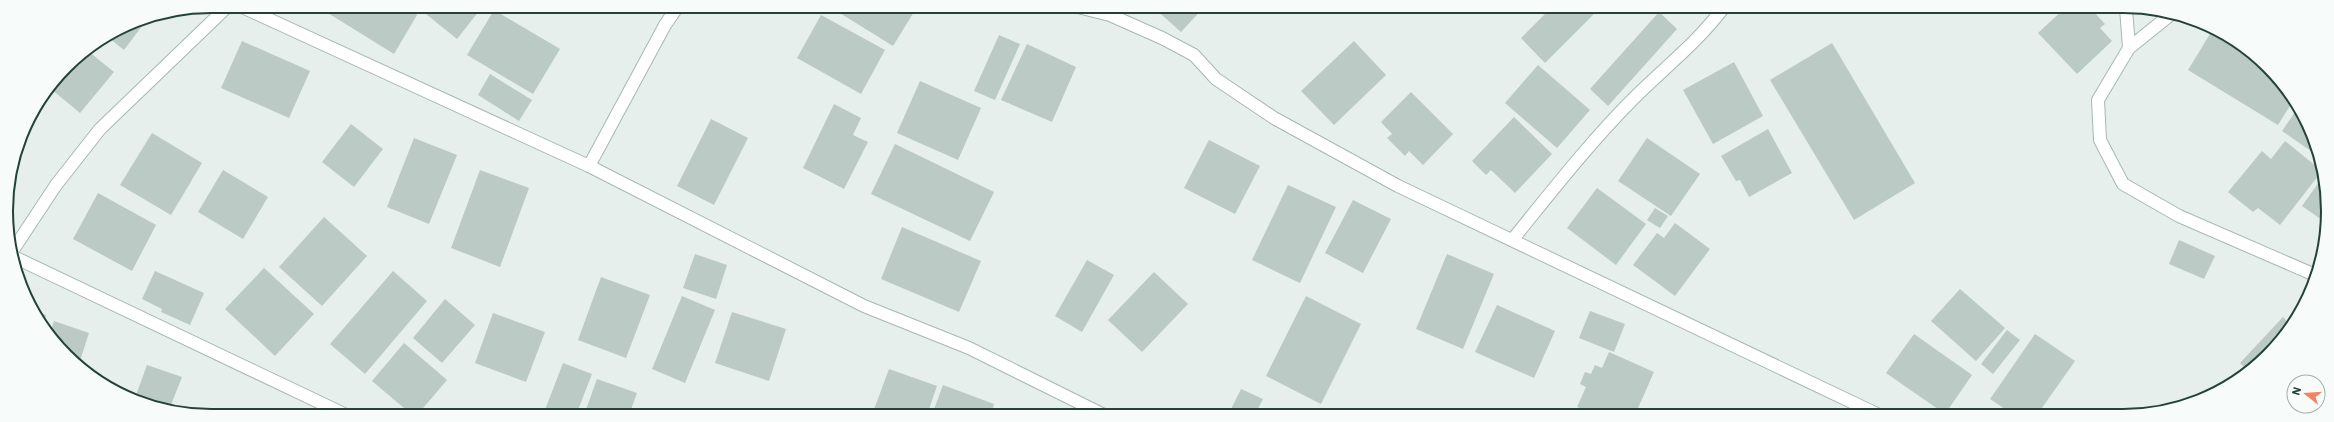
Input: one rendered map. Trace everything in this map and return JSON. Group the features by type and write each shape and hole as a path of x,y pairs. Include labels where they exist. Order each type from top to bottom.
{"street":[{"path":"16,245 56,185 100,129 221,13"},
{"path":"255,13 589,166 864,306 969,348 1092,409"},
{"path":"589,166 665,25 673,13"},
{"path":"1102,13 1110,15 1162,38 1194,55 1216,79 1274,118 1398,186 1513,239 1867,409"},
{"path":"1513,239 1568,170 1634,98 1708,28 1719,13"},
{"path":"2126,13 2129,48"},
{"path":"2166,18 2129,48 2098,100 2100,140 2123,184 2179,216 2311,273"},
{"path":"19,260 333,409"}],"building":[{"path":"328,13 414,13 417,15 394,54"},
{"path":"427,13 477,13 457,39 426,14"},
{"path":"492,13 499,13 560,49 533,94 467,55"},
{"path":"840,13 913,13 893,46"},
{"path":"1160,13 1198,13 1181,32"},
{"path":"1546,13 1595,13 1545,63 1521,38"},
{"path":"1658,13 1660,13 1677,29 1608,106 1590,89"},
{"path":"2060,13 2095,13 2105,24 2100,28 2112,41 2077,74 2038,33"},
{"path":"821,15 885,50 861,94 797,58"},
{"path":"142,26 124,50 112,40 123,33"},
{"path":"2211,33 2233,46 2254,62 2272,80 2290,105 2278,125 2188,70"},
{"path":"999,35 1020,44 995,100 974,91"},
{"path":"242,41 310,71 289,118 221,88"},
{"path":"1354,41 1386,75 1334,125 1301,91"},
{"path":"1832,43 1915,183 1854,220 1770,80"},
{"path":"1027,44 1076,67 1052,122 1001,100"},
{"path":"91,53 114,72 80,113 53,91 62,80"},
{"path":"1734,62 1763,116 1713,144 1683,90"},
{"path":"1538,65 1590,110 1557,148 1505,103"},
{"path":"490,74 532,100 519,121 478,95"},
{"path":"920,81 981,108 958,160 897,133"},
{"path":"1411,92 1453,134 1423,165 1409,151 1405,156 1387,138 1392,134 1381,122"},
{"path":"834,104 861,118 853,135 868,142 844,189 803,168"},
{"path":"2294,113 2301,123 2311,151 2282,131"},
{"path":"1514,117 1552,154 1515,193 1491,170 1486,175 1472,161"},
{"path":"711,119 748,138 714,205 677,186"},
{"path":"351,124 383,149 354,187 322,162"},
{"path":"1768,129 1792,173 1749,197 1740,180 1736,181 1721,156"},
{"path":"152,133 202,163 171,215 120,185"},
{"path":"414,138 457,155 429,224 387,207"},
{"path":"1647,138 1700,174 1671,216 1618,181"},
{"path":"1209,140 1260,166 1235,214 1184,188"},
{"path":"2285,141 2315,166 2318,177 2280,225 2258,208 2253,212 2228,192 2262,151 2271,159"},
{"path":"895,144 994,192 970,241 871,194"},
{"path":"223,170 268,197 243,239 198,212"},
{"path":"480,170 529,188 500,267 451,248"},
{"path":"2319,183 2321,198 2321,219 2302,206"},
{"path":"1288,185 1336,207 1300,283 1252,260"},
{"path":"1597,188 1646,224 1616,265 1567,228"},
{"path":"98,193 156,225 132,271 73,239"},
{"path":"1353,200 1391,219 1363,273 1325,253"},
{"path":"1655,208 1668,216 1660,228 1647,220"},
{"path":"324,217 367,256 322,306 279,267"},
{"path":"1675,223 1710,249 1675,296 1633,265 1657,233 1664,238"},
{"path":"902,227 981,261 959,312 881,279"},
{"path":"2179,240 2215,256 2204,279 2169,264"},
{"path":"695,254 727,265 716,299 683,288"},
{"path":"1447,254 1494,274 1463,349 1416,329"},
{"path":"1087,260 1114,275 1082,332 1055,316"},
{"path":"264,268 314,314 275,356 225,309"},
{"path":"155,271 204,293 190,325 161,312 162,309 142,299"},
{"path":"393,271 427,301 365,374 330,344"},
{"path":"1154,272 1188,304 1142,352 1108,320"},
{"path":"601,277 650,295 626,358 578,340"},
{"path":"1960,289 2005,328 1976,361 1931,321"},
{"path":"682,296 715,310 685,383 652,369"},
{"path":"1306,296 1361,324 1321,404 1266,376"},
{"path":"445,299 475,325 442,363 413,338"},
{"path":"1497,305 1555,331 1534,378 1475,352"},
{"path":"1590,311 1625,324 1614,352 1579,338"},
{"path":"732,312 786,329 769,381 715,363"},
{"path":"493,313 545,332 526,382 475,363"},
{"path":"2283,317 2287,322 2272,342 2245,368 2240,363"},
{"path":"54,321 89,333 80,360 62,342 52,329"},
{"path":"2007,330 2020,340 1993,374 1981,364"},
{"path":"1914,334 1972,375 1948,409 1938,409 1886,373"},
{"path":"2035,334 2075,361 2041,409 2005,409 1990,399"},
{"path":"404,343 447,380 422,409 405,409 372,381"},
{"path":"1609,352 1654,372 1638,409 1582,409 1577,407 1586,387 1580,384 1585,372 1591,374 1595,365 1602,368"},
{"path":"563,363 592,374 578,409 545,409"},
{"path":"147,365 182,377 171,405 136,394"},
{"path":"889,369 937,386 929,409 874,409"},
{"path":"597,379 637,393 631,409 586,409"},
{"path":"943,385 994,404 993,409 934,409"},
{"path":"1241,389 1263,399 1258,409 1231,409"}]}
